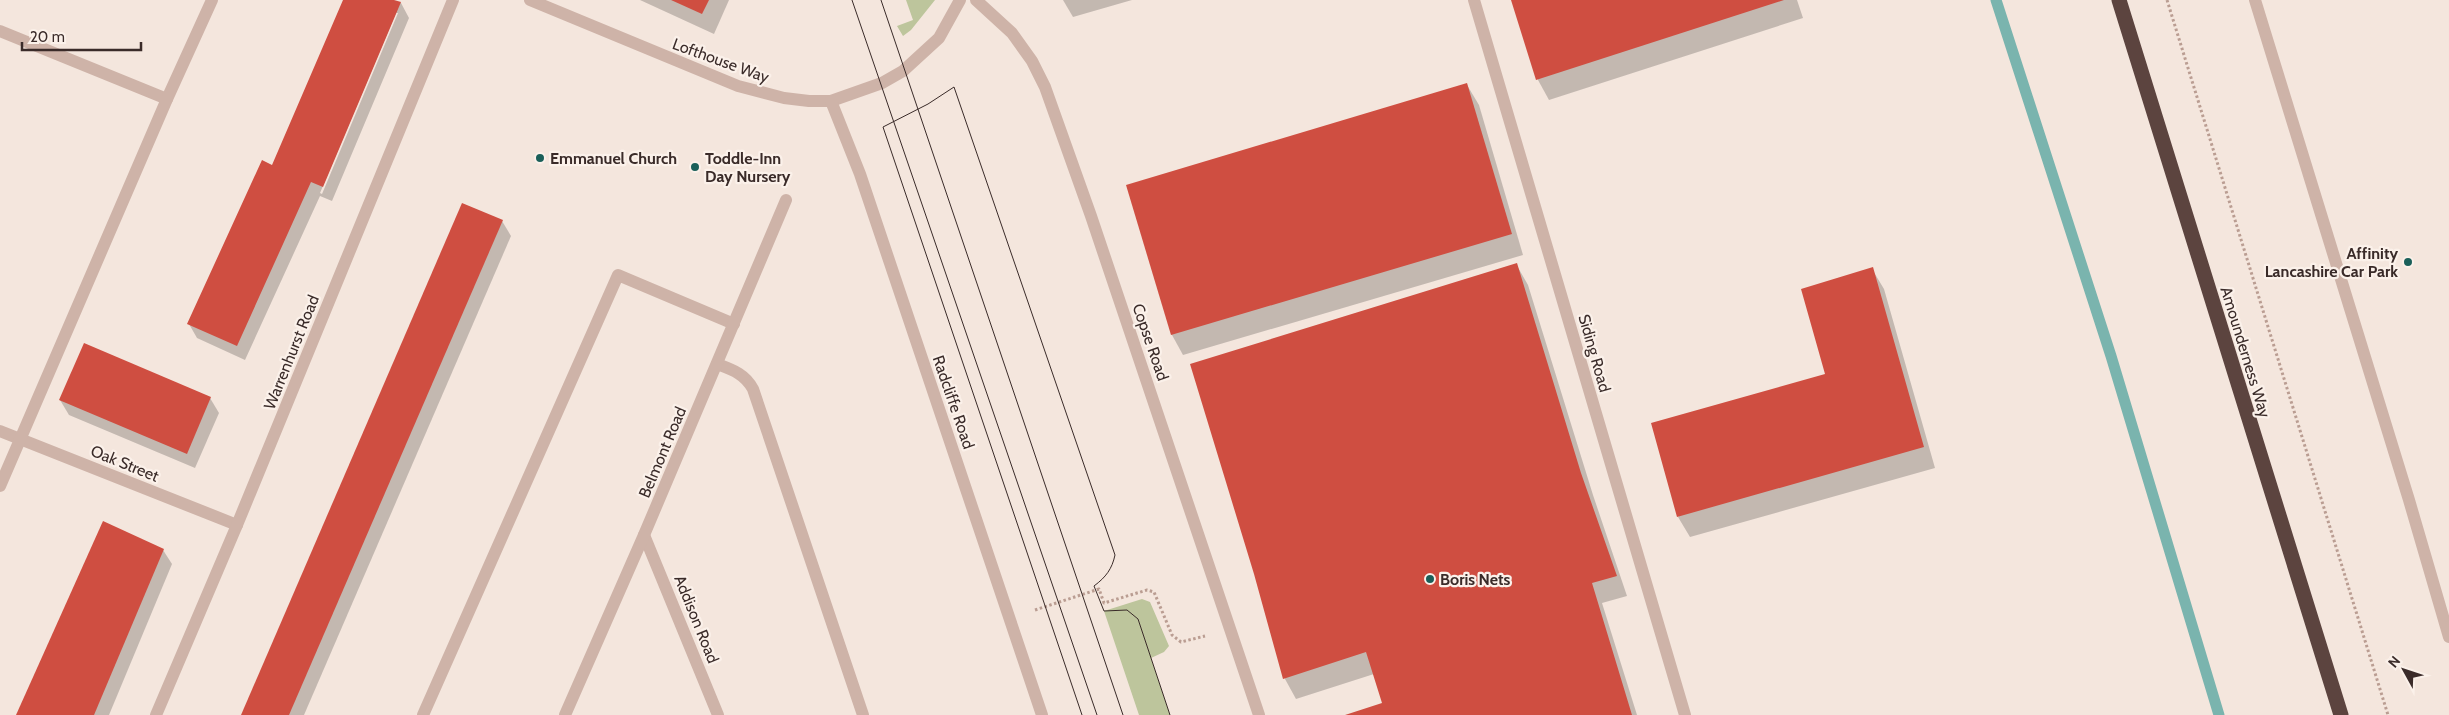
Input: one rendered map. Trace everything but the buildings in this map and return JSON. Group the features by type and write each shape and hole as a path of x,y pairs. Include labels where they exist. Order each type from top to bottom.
{"highway":[{"name":"Amounderness Way","path":"2119,0 2341,715"}],"street":[{"path":"0,486 166,99 212,0"},
{"name":"Warrenhurst Road","path":"156,715 237,525 453,0"},
{"name":"Lofthouse Way","path":"530,0 738,86 784,98 832,101 882,83 903,71 939,38 960,0"},
{"name":"Copse Road","path":"976,0 1012,33 1032,61 1045,87 1231,626 1259,715"},
{"name":"Siding Road","path":"1474,0 1685,715"},
{"path":"2255,0 2409,500 2449,637"},
{"path":"0,31 166,99"},
{"name":"Radcliffe Road","path":"832,101 860,174 1042,715"},
{"name":"Belmont Road","path":"565,715 644,536 786,200"},
{"path":"423,715 618,275 734,324"},
{"path":"717,364 735,370 748,379 753,389 864,715"},
{"name":"Oak Street","path":"0,431 237,525"},
{"name":"Addison Road","path":"644,536 718,715"}],"path":[{"path":"2167,0 2388,715"},
{"path":"1008,617 1099,589 1104,603 1147,590 1154,592 1172,635 1181,642 1193,641 1231,626"}],"green space":[{"path":"906,0 935,0 911,30 903,36 897,26 913,20"},
{"path":"1142,599 1150,602 1169,646 1164,652 1151,658 1170,715 1139,715 1104,611"}],"waterway":[{"path":"1996,0 2111,356 2219,715"}],"tram line":[{"path":"852,0 1097,715"},
{"path":"881,0 1123,715"},
{"path":"1082,715 883,127 928,104 954,87 1115,555 1108,572 1094,586 1104,611 1127,610 1138,619 1170,715"}],"place":[{"name":"Emmanuel Church","path":"540,158"},
{"name":"Toddle-Inn Day Nursery","path":"695,167"},
{"name":"Affinity Lancashire Car Park","path":"2408,262"},
{"name":"Boris Nets","path":"1430,579"}]}
